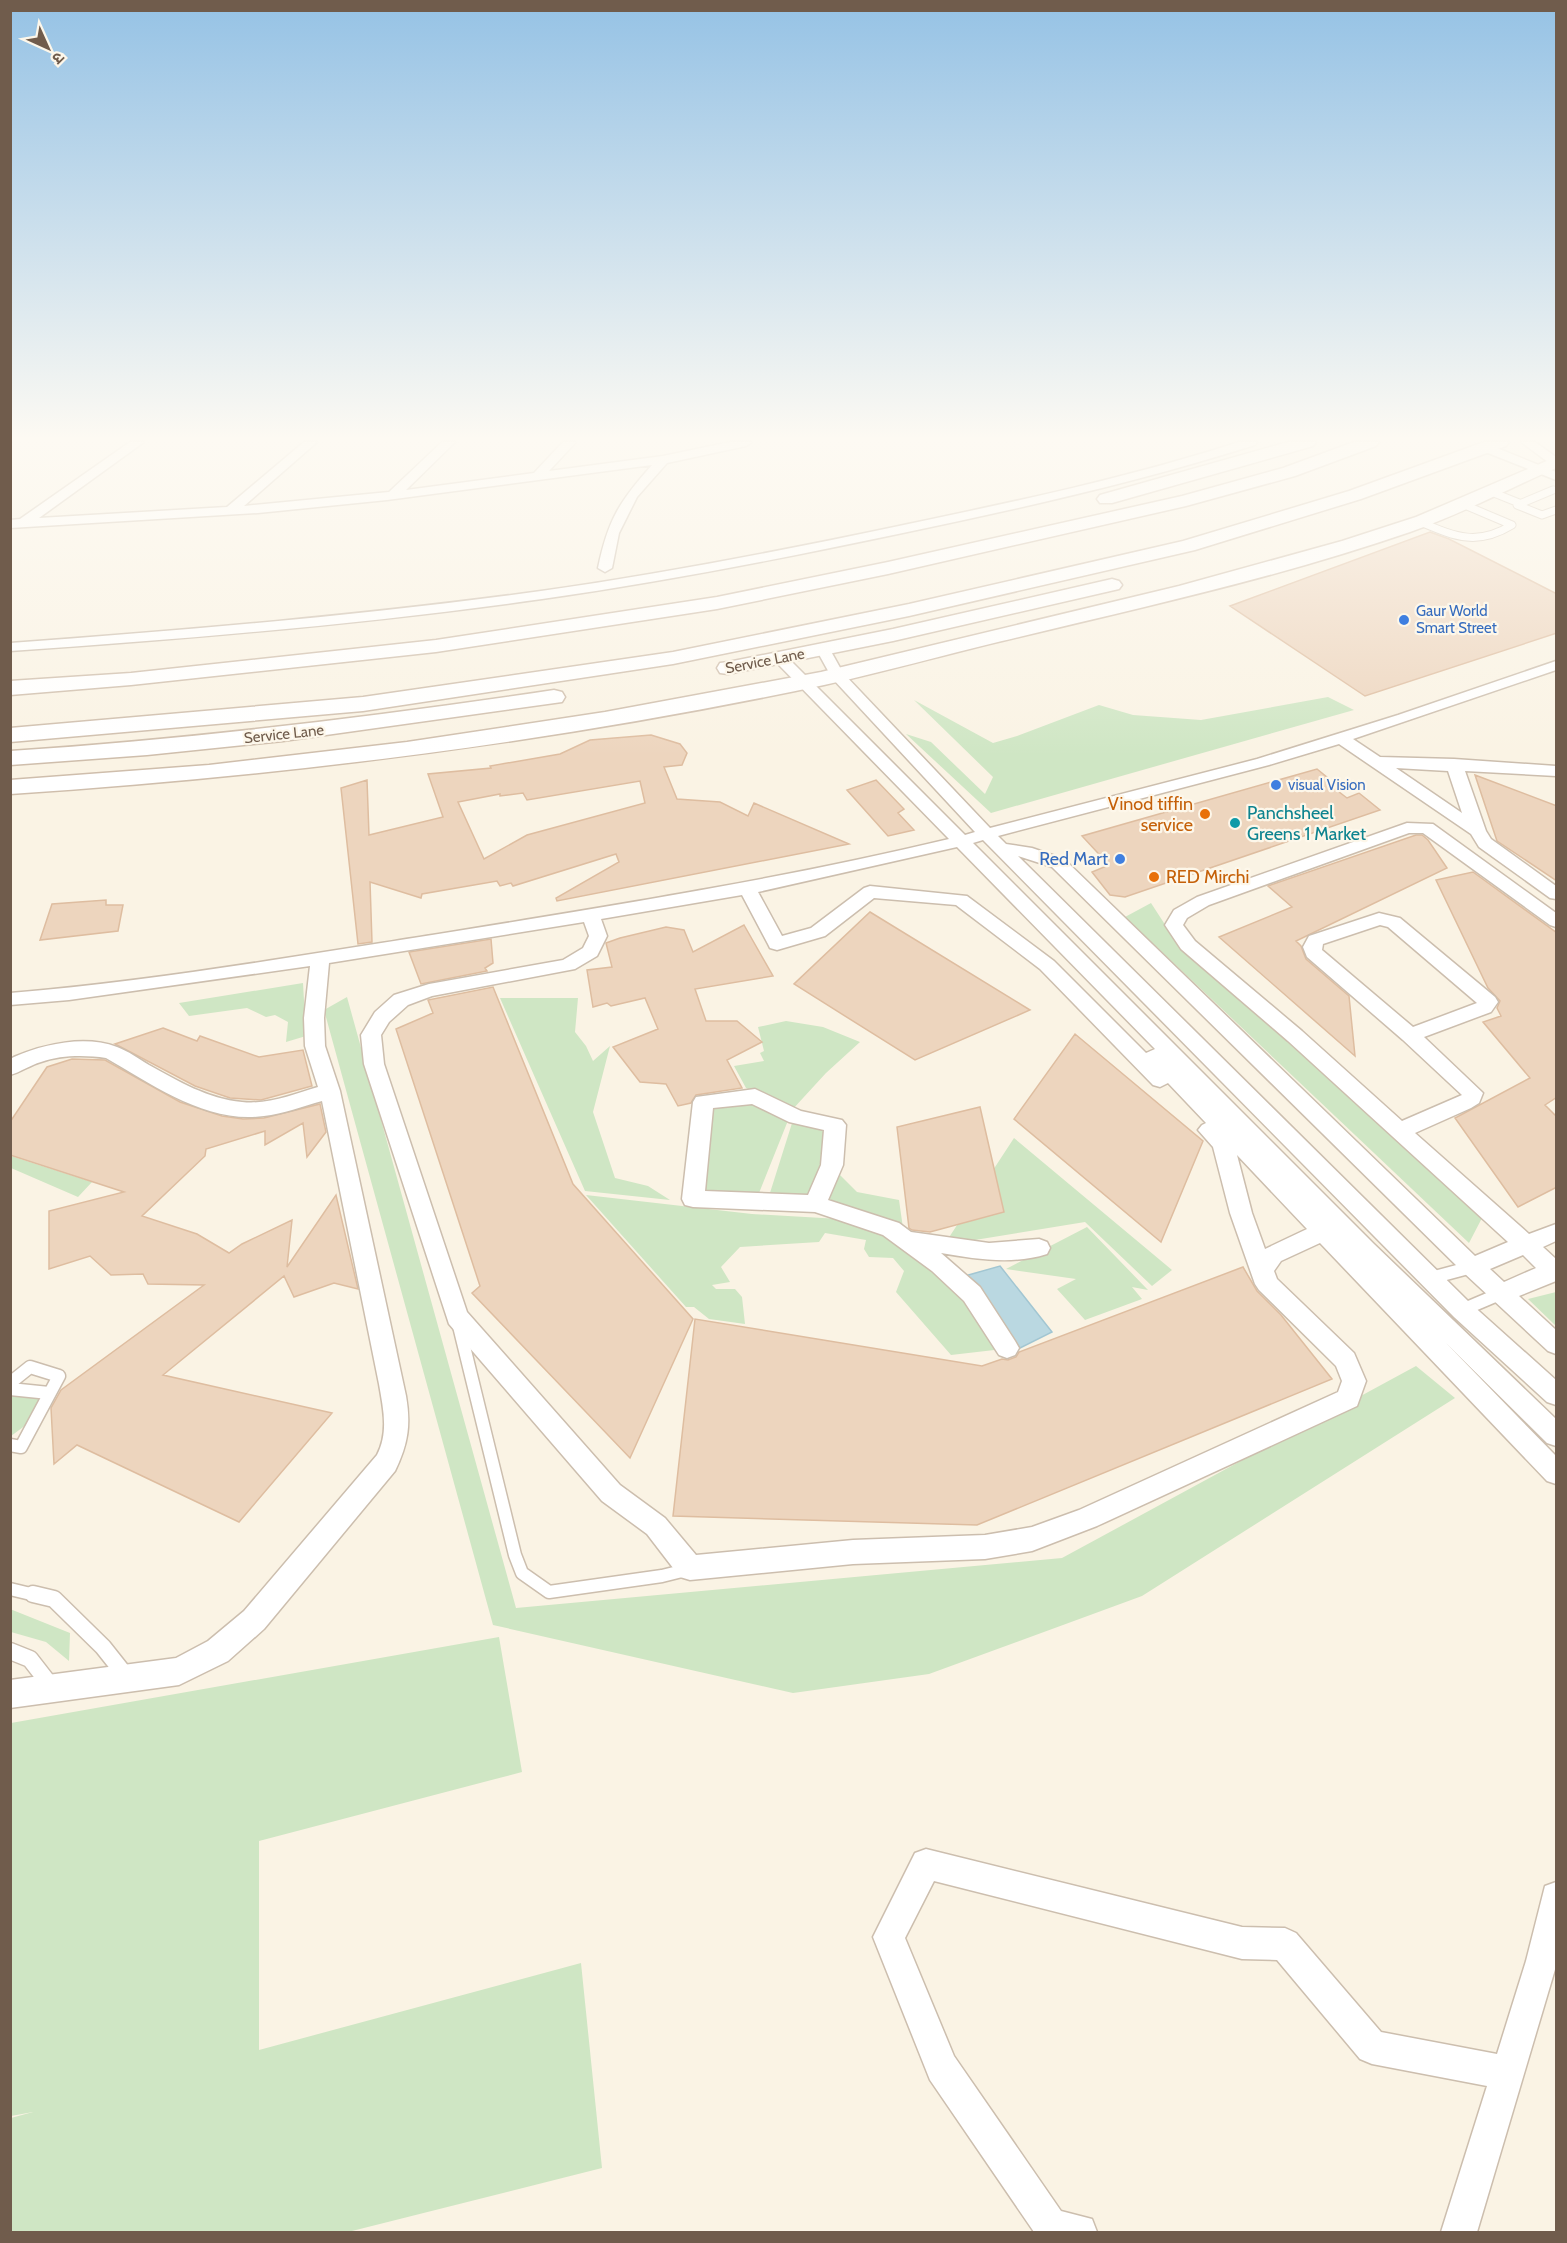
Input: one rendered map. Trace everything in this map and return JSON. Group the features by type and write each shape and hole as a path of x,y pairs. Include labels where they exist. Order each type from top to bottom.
{"street":[{"path":"605,568 609,547"},
{"path":"10,647 296,625 491,602 637,580 819,547"},
{"path":"141,659 397,634 657,596 775,574 901,547"},
{"path":"10,688 142,678 436,646 705,604 1010,547"},
{"path":"10,735 363,704 673,658 909,610 1177,547"},
{"path":"1161,573 1251,547"},
{"path":"10,787 240,768 421,747 803,683 1159,598 1338,547"},
{"name":"Service Lane","path":"600,689 780,658 1130,580"},
{"path":"823,649 837,675 987,835 1462,1310 1557,1395"},
{"path":"780,658 1323,1232 1557,1473"},
{"path":"10,999 69,994 320,959 591,916 747,888 955,843 1263,762 1557,665"},
{"name":"Service Lane","path":"10,758 120,751 297,734 577,693"},
{"path":"1341,738 1477,831"},
{"path":"1375,762 1454,764 1557,771"},
{"path":"1454,764 1477,831 1485,843 1557,894"},
{"path":"1503,1293 1556,1270 1295,1036 1188,945 1174,925 1180,914 1236,888 1407,828 1427,828 1557,921"},
{"path":"955,843 1366,1250 1547,1411 1557,1435"},
{"path":"1002,849 1026,852 1058,863 1472,1267 1557,1344"},
{"path":"591,916 598,936 590,952 568,965 429,990 401,1000 382,1017 371,1035 374,1064 457,1317 611,1493 656,1526 690,1568 853,1552 985,1547 1032,1539 1088,1518 1348,1399 1354,1381 1345,1360 1267,1284 1241,1213 1222,1144 1047,965 961,900 870,892 818,932 777,944 747,888"},
{"path":"1399,1131 1472,1098 1473,1093 1410,1035 1314,953 1312,947 1316,940 1379,919 1387,919 1394,922 1488,1002 1484,1007 1410,1035"},
{"path":"10,1694 179,1671 218,1651 254,1620 386,1463 396,1445 397,1419 391,1384 330,1091 315,1046 314,1018 320,959"},
{"path":"10,1068 24,1059 40,1054 97,1049 111,1052 208,1104 238,1110 262,1109 330,1091"},
{"path":"814,1204 832,1165 835,1125 796,1117 755,1096 703,1102 693,1199 814,1204 891,1229 912,1241 989,1252 1039,1248"},
{"path":"891,1229 940,1265 972,1294 1007,1348"},
{"path":"1262,1270 1273,1255 1323,1232"},
{"path":"1472,1267 1557,1232"},
{"path":"1079,2232 1051,2227 942,2068 889,1937 926,1864 1242,1942 1285,1944 1372,2048 1508,2073"},
{"path":"1459,2232 1542,1961 1557,1897"}],"lane":[{"path":"1431,1278 1472,1267"},
{"path":"1462,1310 1503,1293"},
{"path":"457,1317 515,1555 522,1573 549,1592 662,1576 690,1568"},
{"path":"10,1383 30,1367 59,1376 21,1447 10,1445"},
{"path":"10,1389 49,1393"},
{"path":"10,1589 54,1599 103,1647 128,1678"},
{"path":"10,1651 30,1659 54,1688"}],"green space":[{"path":"1328,697 1354,710 991,813 906,734 931,742 985,794 993,777 914,700 993,743 1099,705 1133,715 1201,720"},
{"path":"1151,903 1175,940 1482,1218 1469,1243 1125,917"},
{"path":"303,983 306,1036 286,1042 288,1022 275,1015 266,1017 247,1008 189,1016 179,1003"},
{"path":"347,997 516,1608 1062,1558 1416,1366 1455,1398 1142,1596 929,1674 793,1693 493,1625 324,1010"},
{"path":"500,998 578,998 575,1032 586,1046 593,1061 610,1046 593,1112 615,1178 648,1186 670,1200 585,1191"},
{"path":"786,1021 823,1027 860,1042 826,1073 792,1110 746,1088 734,1066 764,1061 760,1053 764,1051 758,1027"},
{"path":"758,1100 789,1118 757,1198 697,1198 707,1103"},
{"path":"793,1120 831,1127 828,1160 805,1200 769,1196"},
{"path":"1014,1138 1172,1270 1152,1286 1085,1222 944,1245"},
{"path":"11,1156 92,1182 78,1197 11,1168"},
{"path":"835,1170 857,1192 899,1200 903,1228 821,1200"},
{"path":"586,1195 752,1214 857,1220 898,1240 970,1300 1003,1349 951,1355 896,1292 904,1271 893,1258 869,1257 864,1249 866,1240 825,1233 819,1242 740,1247 721,1267 730,1282 712,1285 716,1289 735,1289 742,1297 745,1324 709,1319 694,1307 686,1307"},
{"path":"1087,1227 1148,1290 1132,1287 1142,1299 1085,1320 1057,1289 1076,1279 1006,1269"},
{"path":"1556,1292 1556,1326 1528,1299"},
{"path":"10,1393 44,1395 30,1422 11,1436"},
{"path":"10,1609 70,1633 69,1661 46,1642 11,1632"},
{"path":"499,1637 522,1772 259,1841 259,2050 581,1963 602,2168 348,2232 11,2232 11,2118 33,2112 11,2116 11,1723"}],"water":[{"path":"1000,1266 1052,1332 1020,1348 965,1276"}],"building":[{"name":"Gaur World Smart Street","path":"1390,547 1464,547 1557,594 1557,633 1365,696 1230,606"},
{"path":"651,735 680,744 687,753 682,765 664,767 677,799 720,802 748,816 754,803 849,844 557,901 556,898 619,862 616,854 513,886 511,883 500,886 497,881 422,894 421,898 370,882 372,942 358,944 341,788 367,780 369,835 443,817 428,774 491,768 490,766 560,754 590,740","holes":["640,781 645,803 527,835 484,859 458,802 500,794 500,796 523,793 527,800"]},
{"name":"Panchsheel Greens 1 Market","path":"1317,769 1328,778 1326,782 1347,798 1359,793 1380,810 1125,897 1110,895 1092,872 1109,865 1082,836"},
{"path":"1475,775 1557,806 1557,881 1497,841"},
{"path":"876,780 904,809 898,813 914,830 888,836 847,790"},
{"path":"1416,835 1422,835 1428,840 1447,868 1296,941 1301,946 1306,959 1349,996 1355,1056 1219,937 1292,907 1268,886"},
{"path":"1473,872 1557,933 1557,1097 1545,1105 1557,1117 1557,1187 1518,1207 1455,1118 1530,1078 1483,1022 1501,1016 1497,1008 1500,1001 1488,988 1436,880"},
{"path":"106,900 106,905 123,905 118,931 40,940 52,904"},
{"path":"870,912 1030,1010 915,1060 794,984"},
{"path":"744,925 773,976 695,989 706,1021 737,1021 762,1042 727,1060 742,1088 696,1095 691,1103 678,1106 666,1084 640,1082 613,1047 658,1029 645,998 611,1006 607,1003 593,1007 587,970 612,967 606,943 620,938 666,927 684,930 693,952"},
{"path":"491,939 493,963 485,968 487,971 421,984 409,952"},
{"path":"493,987 573,1184 693,1319 630,1458 472,1293 480,1286 396,1029 433,1013 428,1000"},
{"path":"163,1028 197,1041 200,1036 259,1057 303,1050 312,1086 261,1100 230,1098 195,1086 115,1044"},
{"path":"1075,1034 1203,1141 1161,1242 1014,1119"},
{"path":"72,1059 105,1060 180,1102 222,1116 243,1119 264,1118 320,1104 326,1132 307,1157 303,1123 265,1145 265,1131 206,1149 205,1156 142,1216 197,1234 229,1253 242,1244 292,1220 287,1267 336,1195 358,1289 334,1283 294,1297 284,1276 163,1375 332,1413 239,1522 77,1445 54,1464 51,1408 61,1390 204,1285 148,1284 143,1274 111,1275 90,1256 49,1269 49,1211 124,1192 10,1155 10,1122 47,1067"},
{"path":"980,1107 1004,1212 930,1232 912,1230 909,1228 897,1127"},
{"path":"1243,1267 1257,1291 1281,1315 1332,1379 977,1525 673,1516 695,1319 982,1366 1016,1357 1019,1352"}],"place":[{"name":"Gaur World Smart Street","path":"1404,620"},
{"name":"visual Vision","path":"1276,785"},
{"name":"Vinod tiffin service","path":"1205,814"},
{"name":"Panchsheel Greens 1 Market","path":"1235,823"},
{"name":"Red Mart","path":"1120,859"},
{"name":"RED Mirchi","path":"1154,877"}]}
